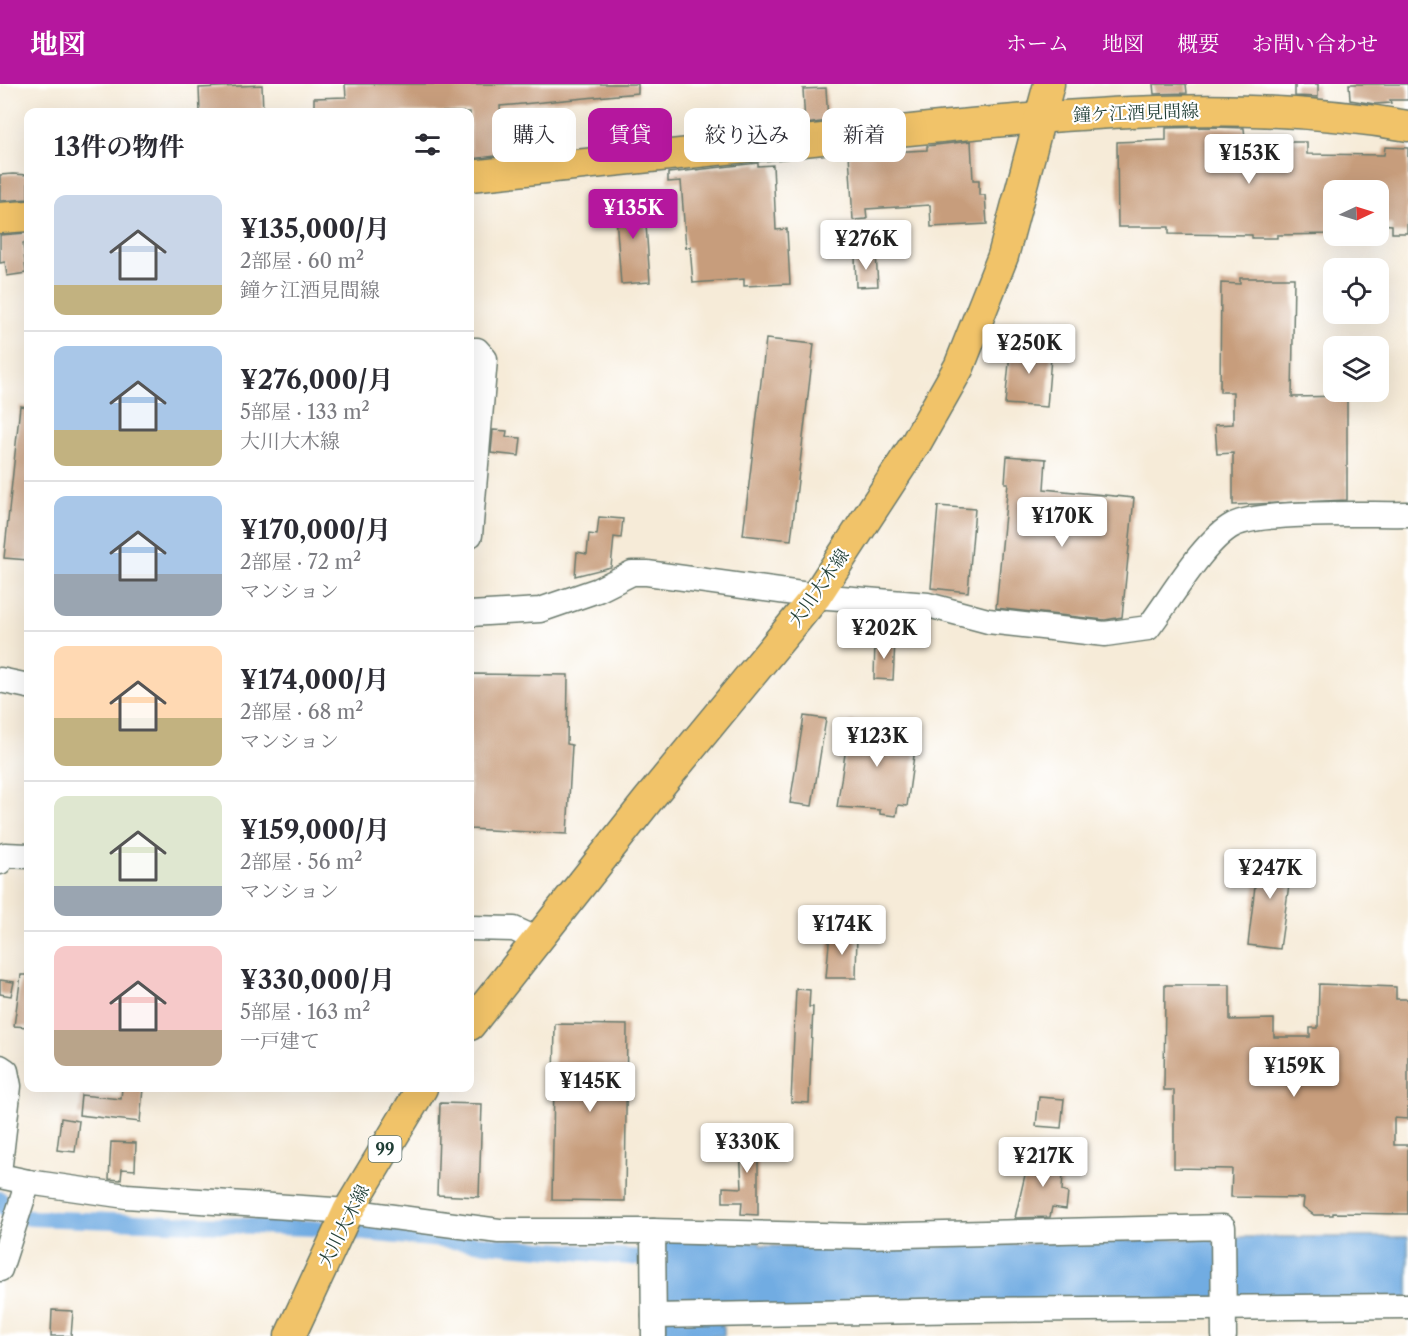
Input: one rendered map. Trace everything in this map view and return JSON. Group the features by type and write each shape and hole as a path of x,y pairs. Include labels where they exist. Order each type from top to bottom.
{"main road":[{"name":"大川大木線","path":"474,1020 536,939 816,596 916,443 959,367 1003,256 1048,84"},
{"name":"鐘ケ江酒見間線","path":"474,176 1041,117 1149,111 1268,110 1351,116 1408,126"},
{"path":"0,218 24,216"},
{"name":"大川大木線","path":"290,1336 347,1215 420,1092"}],"street":[{"path":"474,350 477,350 485,359 474,488"},
{"path":"474,614 540,610 598,590 632,573 647,573 816,596 928,605 988,621 1105,634 1148,628 1199,556 1233,525 1260,517 1408,514"},
{"path":"0,680 24,685"},
{"path":"0,862 5,855 24,856"},
{"path":"474,928 514,929 536,939"},
{"path":"0,1067 6,1071 9,1086 0,1164"},
{"path":"0,1176 126,1196 499,1231 653,1235 864,1236 1223,1227 1224,1336"},
{"path":"0,1269 28,1182"},
{"path":"653,1235 657,1323 1224,1303 1408,1306"}],"water":[{"path":"1239,1237 1408,1237 1408,1298 1213,1298 720,1324 724,1327 724,1336 664,1336 667,1305 662,1302 661,1245 667,1240 759,1242 761,1246 934,1247 1209,1238 1235,1260 1236,1241"}],"building":[{"path":"345,84 638,84 638,93 492,108 492,156 474,159 474,108 314,108 314,98 346,97"},
{"path":"1153,84 1186,84 1187,93 1154,94"},
{"path":"1295,84 1318,84 1318,97 1295,96"},
{"path":"1349,84 1408,84 1408,100 1390,100 1391,103 1375,104 1350,100"},
{"path":"262,85 263,108 200,108 199,88"},
{"path":"826,88 827,108 822,108 822,122 810,123 810,108 804,108 803,89"},
{"path":"1166,128 1244,128 1245,139 1274,138 1275,142 1307,142 1307,154 1384,155 1385,147 1408,148 1407,233 1392,233 1392,225 1389,225 1389,180 1323,180 1323,234 1252,238 1252,235 1169,234 1169,227 1118,227 1117,142 1166,140"},
{"path":"971,141 973,180 979,180 979,195 985,195 987,224 931,227 930,205 866,209 867,219 853,220 849,162 906,162 906,151 927,150 927,146"},
{"path":"758,163 758,166 773,165 776,230 787,229 790,284 744,286 744,279 693,283 690,247 686,248 681,181 668,182 668,173"},
{"path":"0,175 24,175 24,199 0,201"},
{"path":"644,196 650,282 621,284 615,202 622,201 622,197"},
{"path":"24,233 24,273 7,276 5,262 0,263 0,235"},
{"path":"876,254 878,286 856,287 855,255"},
{"path":"1240,278 1294,278 1292,397 1323,396 1323,402 1347,402 1347,500 1233,505 1233,453 1217,454 1215,425 1233,424 1233,392 1220,392 1221,283 1240,284"},
{"path":"766,339 814,344 791,540 743,535"},
{"path":"1011,342 1052,345 1047,407 1005,404"},
{"path":"20,406 24,406 24,560 4,558"},
{"path":"493,430 507,431 506,437 521,438 519,456 491,453"},
{"path":"1007,456 1046,459 1044,489 1134,498 1122,617 1105,620 996,608 1008,483 1005,483"},
{"path":"938,506 975,509 968,592 931,588"},
{"path":"599,517 623,519 621,538 614,537 611,567 575,576 577,552 587,554 589,534 597,535"},
{"path":"875,640 895,641 893,680 874,679"},
{"path":"474,674 568,675 567,744 572,745 567,834 474,829"},
{"path":"804,716 826,719 812,806 790,803"},
{"path":"850,721 913,731 912,734 917,734 907,806 898,805 896,816 880,814 880,810 837,807"},
{"path":"1259,852 1293,856 1280,949 1248,945"},
{"path":"830,932 857,933 856,978 826,978"},
{"path":"21,975 24,975 24,1027 14,1026"},
{"path":"0,980 14,982 11,996 0,994"},
{"path":"1319,984 1396,987 1396,999 1408,999 1408,1119 1394,1118 1394,1145 1408,1145 1408,1214 1314,1215 1303,1207 1304,1198 1231,1197 1232,1169 1174,1168 1174,1090 1164,1090 1165,985 1230,985 1230,1020 1274,1019 1274,1037 1310,1037 1310,1028 1318,1028"},
{"path":"796,989 810,990 809,1007 813,1007 809,1103 791,1102"},
{"path":"555,1024 627,1025 625,1201 552,1200"},
{"path":"122,1092 143,1092 140,1122 79,1115 81,1095 121,1099"},
{"path":"1039,1097 1064,1099 1061,1128 1036,1126"},
{"path":"440,1103 482,1104 479,1197 437,1195"},
{"path":"61,1118 79,1121 75,1152 57,1150"},
{"path":"746,1128 758,1128 758,1215 741,1214 742,1202 723,1202 723,1187 742,1188 740,1148 735,1148 734,1137 744,1136"},
{"path":"111,1142 136,1143 135,1170 122,1169 121,1180 109,1179"},
{"path":"1046,1152 1064,1154 1062,1191 1068,1193 1066,1209 1052,1207 1050,1217 1015,1218 1028,1162 1044,1164"},
{"path":"52,1310 73,1311 71,1336 51,1336"}],"waterway":[{"path":"0,1199 8,1212 30,1218 310,1228 663,1260"}]}
